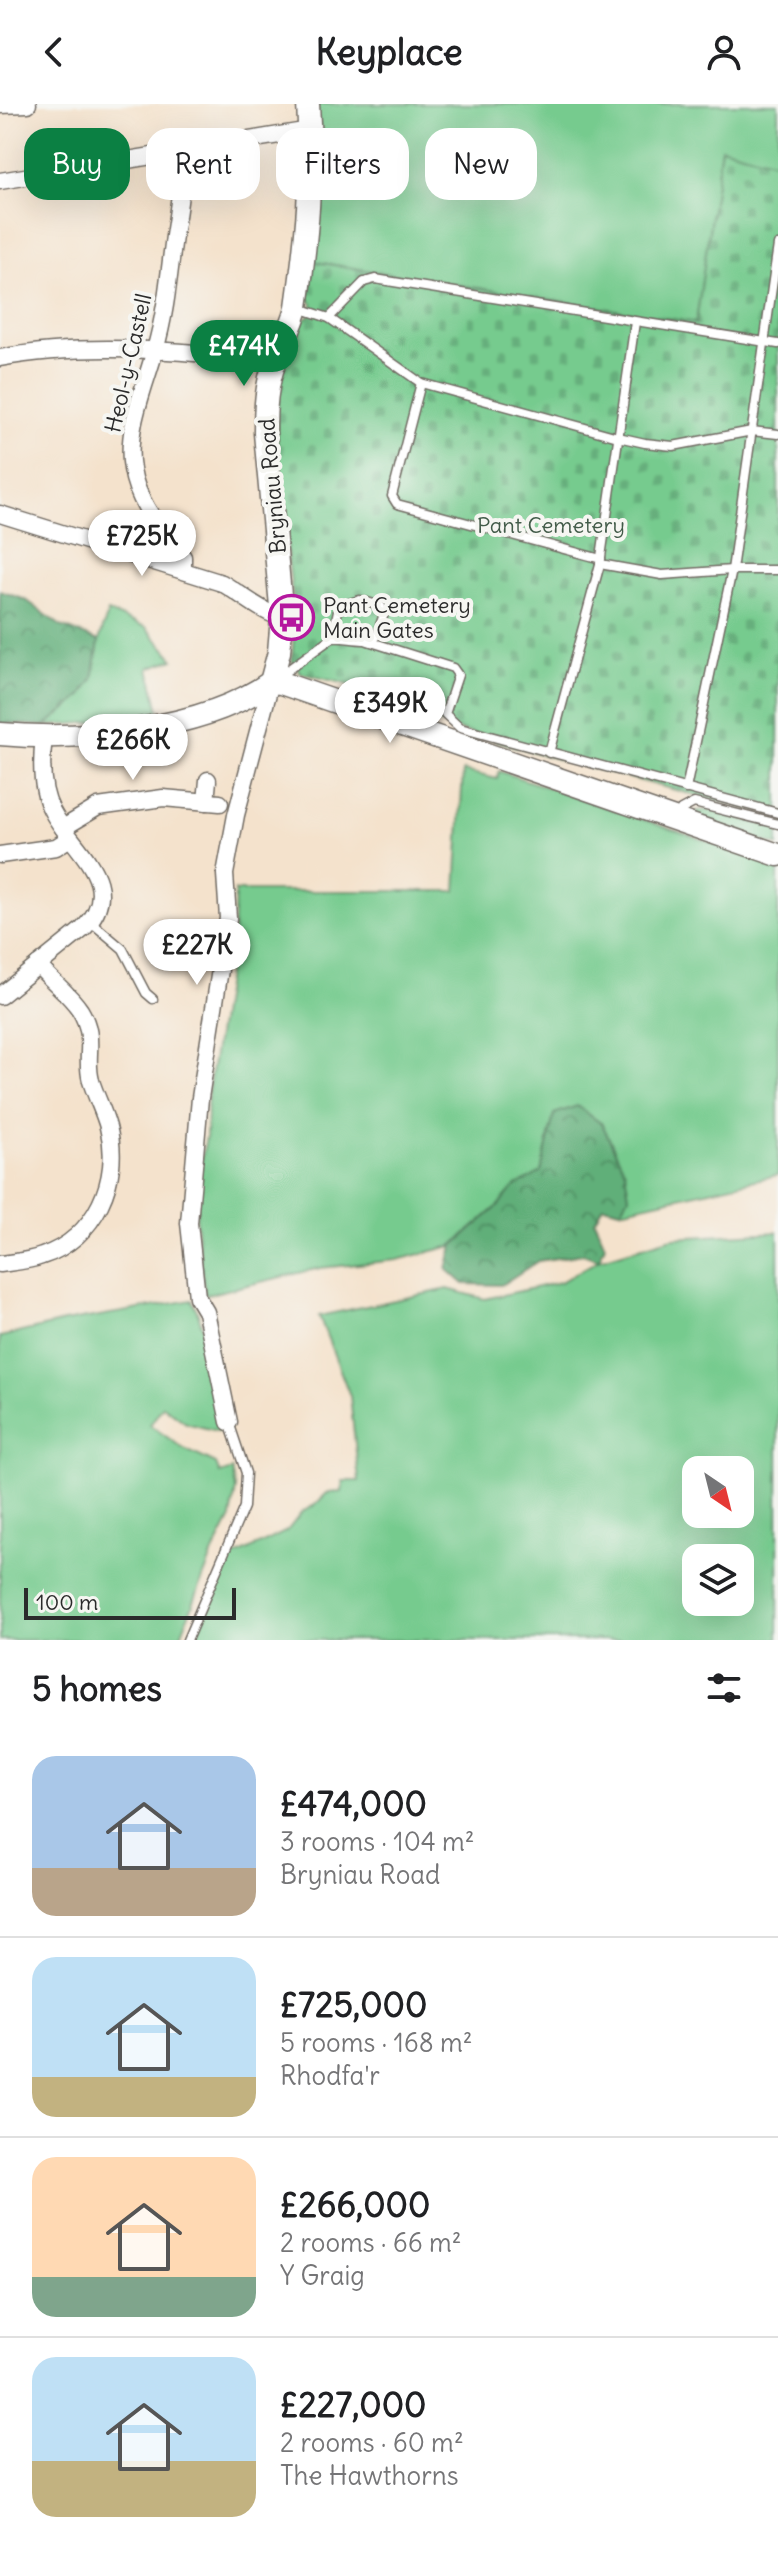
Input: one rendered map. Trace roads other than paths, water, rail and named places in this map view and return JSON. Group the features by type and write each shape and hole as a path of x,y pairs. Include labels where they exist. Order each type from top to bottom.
{"street":[{"path":"0,105 28,104"},
{"name":"Bryniau Road","path":"308,104 310,128"},
{"path":"0,181 146,157"},
{"name":"Heol-y-Castell","path":"179,200 166,302 133,432 131,469 144,505 155,524 183,557 183,570"},
{"name":"Bryniau Road","path":"271,682 279,652 282,617 265,433 268,386 295,318 310,200"},
{"path":"0,358 26,353 156,349 256,359 274,365"},
{"path":"0,514 222,583 248,598 271,617 282,617"},
{"path":"0,734 44,737 147,728 217,708 258,692 271,682"},
{"path":"271,682 778,855"},
{"path":"229,1422 206,1312 197,1297 189,1223 200,1098 228,918 225,874 236,815 271,682"},
{"path":"0,996 91,922 100,901 99,880 46,798 43,783 44,737"},
{"path":"0,855 56,847 67,833 98,807 163,798 213,802 208,780"},
{"path":"0,1264 43,1256 76,1236 102,1203 112,1167 108,1128 91,1080 88,1027 73,1001 38,965"}],"lane":[{"path":"686,789 732,570 778,245"},
{"path":"329,318 364,282 375,279 778,344"},
{"path":"297,307 329,318 421,383 618,437 673,446 752,431 778,434"},
{"path":"549,753 600,561 635,322"},
{"path":"421,383 392,496 397,504 600,561 662,575 778,570"},
{"path":"332,638 339,606 360,600 381,606 384,614 376,637 368,641"},
{"path":"271,682 332,638 344,636 368,641 453,668 458,675 445,714 460,728 778,813"},
{"path":"677,820 681,810 694,803 778,824"},
{"path":"91,922 123,949 146,993 153,999"},
{"path":"187,1640 244,1507 246,1473 229,1422"}],"place":[{"name":"Pant Cemetery Main Gates","path":"292,618"}],"park label":[{"name":"Pant Cemetery","path":"551,525"}]}
